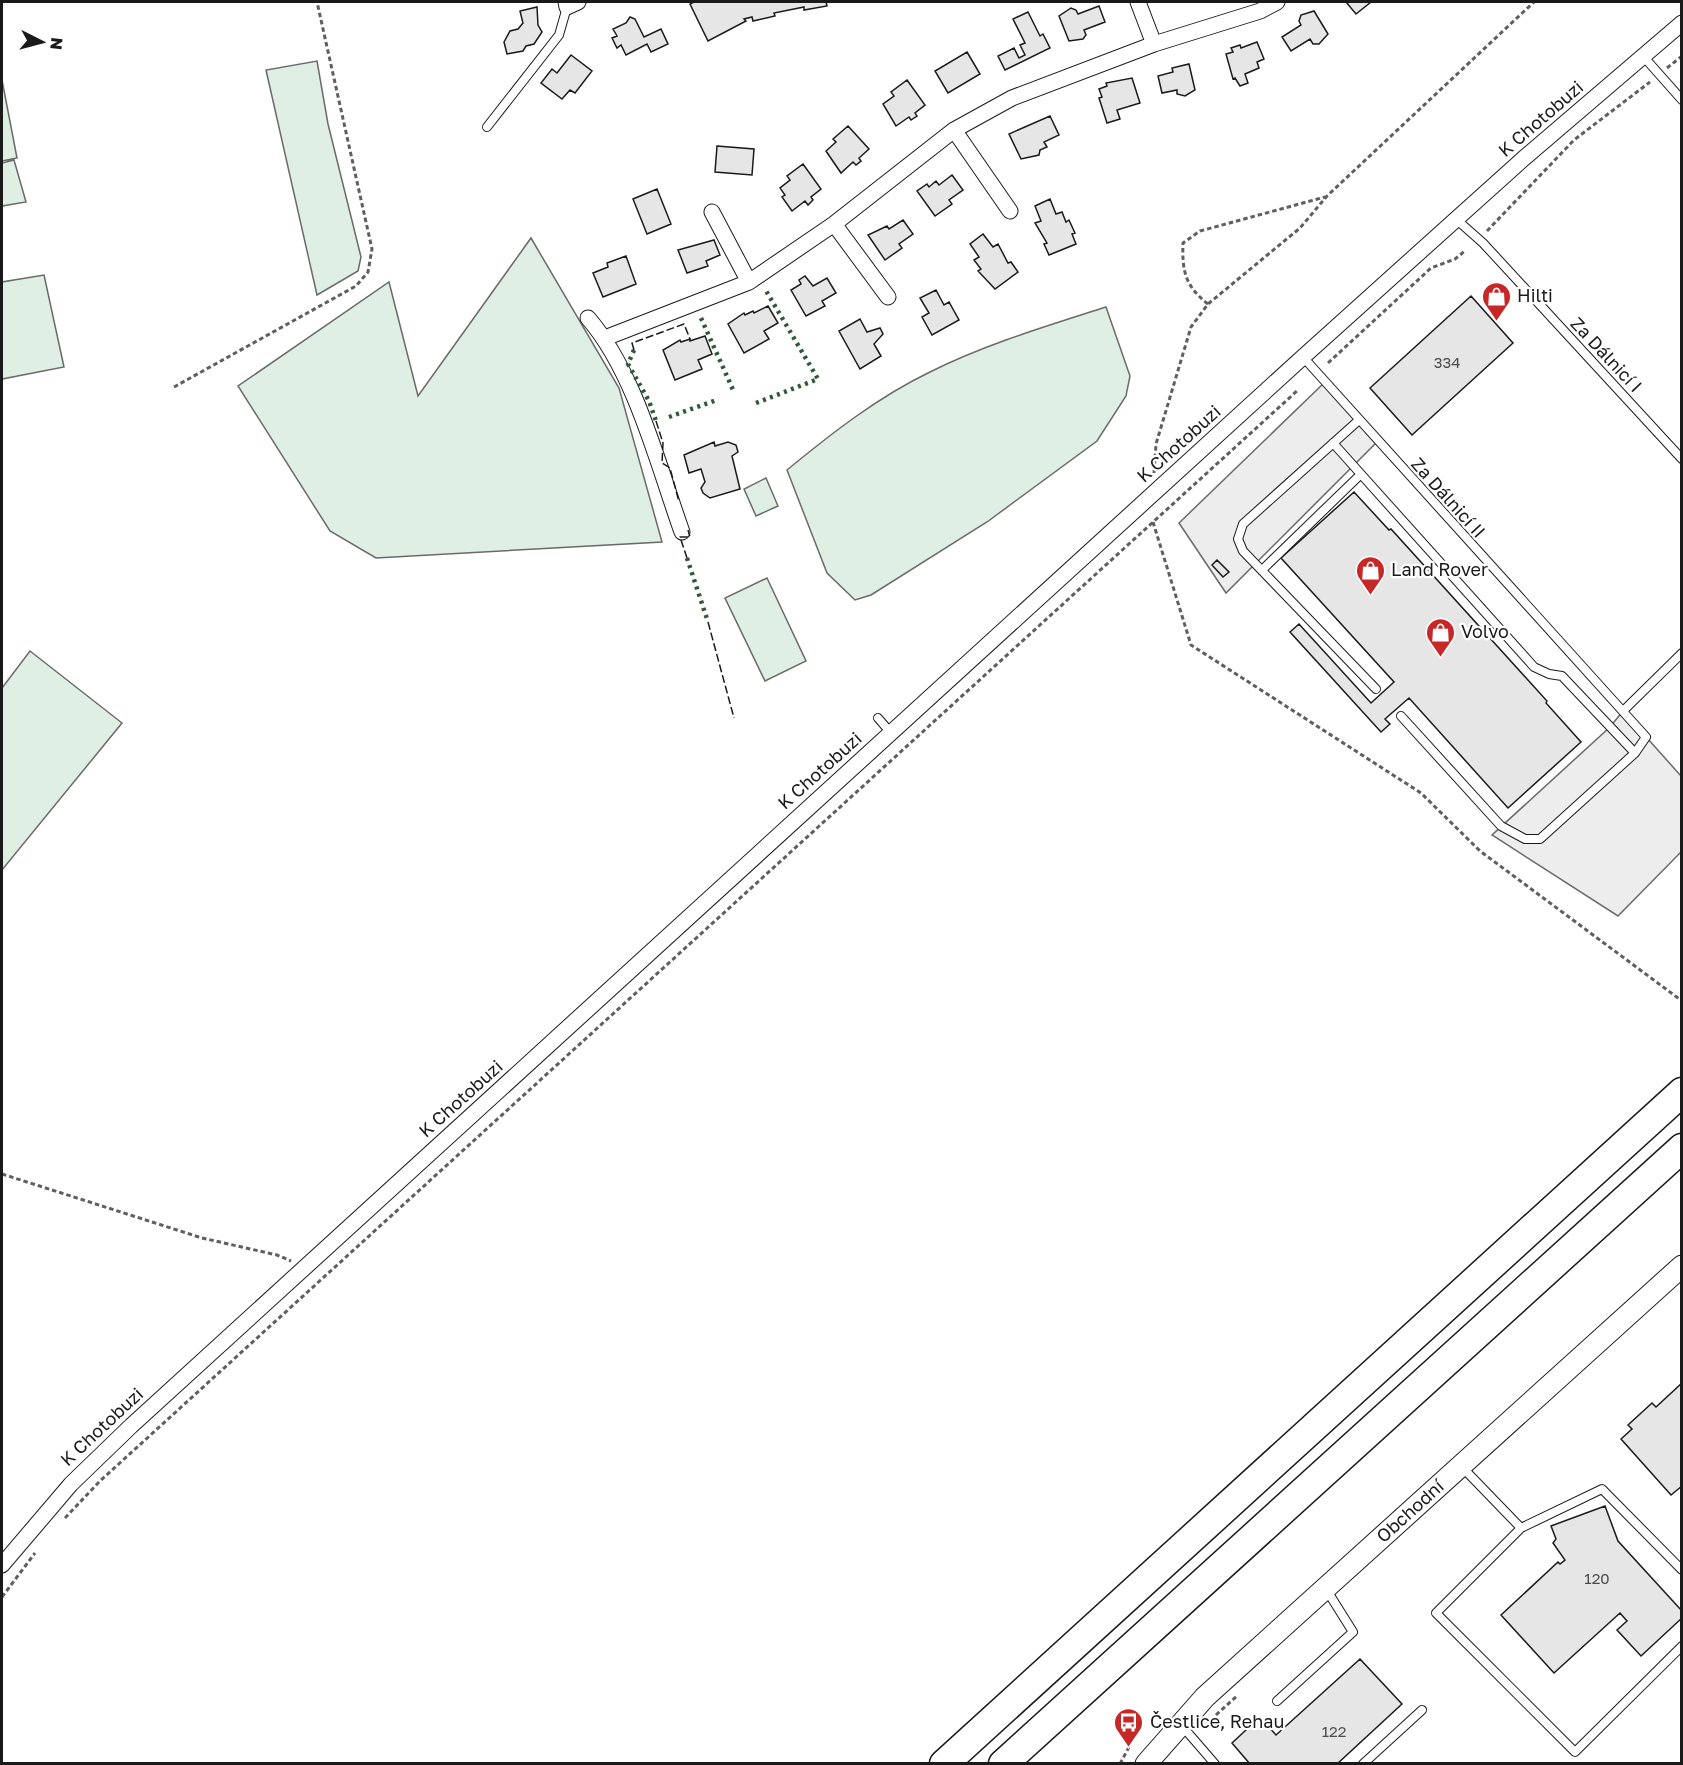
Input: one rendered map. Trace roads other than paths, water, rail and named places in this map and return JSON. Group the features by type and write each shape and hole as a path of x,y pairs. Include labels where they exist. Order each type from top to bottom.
{"highway":[{"path":"944,1764 1682,1092"},
{"path":"1003,1764 1682,1148"}],"street":[{"path":"1138,2 1154,44"},
{"path":"605,338 748,282 834,224 954,130 1012,98 1154,44 1260,11 1277,2"},
{"name":"K Chotobuzi","path":"2,1565 78,1477 1303,357 1682,23"},
{"path":"954,130 1010,211"},
{"path":"712,212 748,282"},
{"path":"834,224 888,297"},
{"path":"588,318 605,338 641,410 650,444 682,532"},
{"name":"Obchodní","path":"1146,1764 1205,1697 1682,1266"}],"lane":[{"path":"487,127 559,35 570,3"},
{"path":"1643,56 1682,100"},
{"name":"Za Dálnicí I","path":"1457,220 1483,243 1682,459"},
{"name":"Za Dálnicí II","path":"1303,357 1646,736 1635,753"},
{"path":"1359,420 1244,524 1238,539 1243,551 1376,689"},
{"path":"1333,443 1534,667 1549,674 1562,676 1635,753 1540,839 1525,839 1501,826 1401,716"},
{"path":"1262,570 1360,475"},
{"path":"1623,711 1682,654"},
{"path":"878,718 891,733"},
{"path":"1460,1465 1521,1528"},
{"path":"1682,1570 1602,1489 1521,1528 1437,1613 1575,1752 1682,1646"},
{"path":"1277,1701 1353,1632 1325,1587"},
{"path":"1363,1764 1422,1710"},
{"path":"1180,1723 1215,1764"}],"place":[{"name":"Hilti","path":"1496,322"},
{"name":"Land Rover","path":"1370,596"},
{"name":"Volvo","path":"1440,658"},
{"name":"Čestlice, Rehau","path":"1129,1748"}]}
